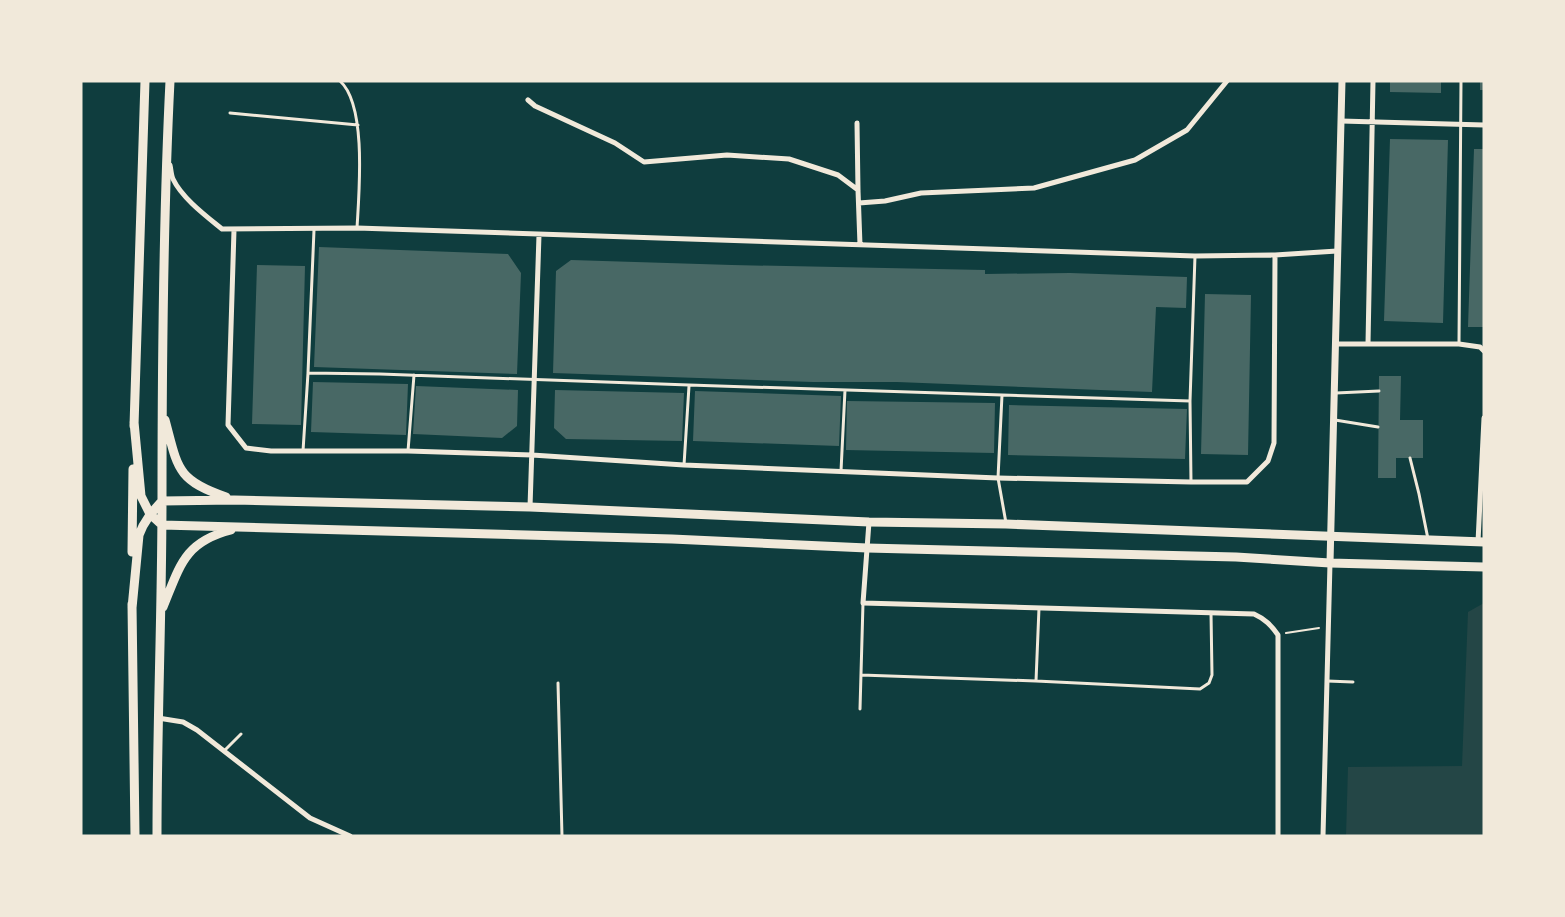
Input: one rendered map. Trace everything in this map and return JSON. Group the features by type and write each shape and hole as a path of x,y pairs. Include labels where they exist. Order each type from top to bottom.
{"main road":[{"path":"135,836 132,509 145,81"},
{"path":"157,836 162,525 161,406 167,139 171,81"},
{"path":"161,406 178,466 198,486 234,500"},
{"path":"134,422 141,496 150,514 162,525 867,548 1236,557 1330,563 1484,567"},
{"path":"132,608 139,535 143,524 162,501 234,500 530,507 869,522 1006,524 1481,542"},
{"path":"161,611 184,559 195,546 220,533 242,528"}],"street":[{"path":"859,203 885,201 921,193 1034,188 1135,160 1187,130 1227,81"},
{"path":"1323,836 1342,81"},
{"path":"1368,344 1373,81"},
{"path":"528,100 535,106 615,143 644,162 726,155 789,159 838,175 858,190"},
{"path":"1341,121 1484,125"},
{"path":"857,123 860,245"},
{"path":"167,139 172,178 188,198 222,229 357,228 1195,256 1275,255 1337,251"},
{"path":"234,230 228,425 246,448 271,451 408,451 532,455 684,465 998,478 1191,483 1247,482 1268,461 1274,443 1275,255"},
{"path":"530,507 539,235"},
{"path":"1335,344 1459,344 1480,347 1484,351"},
{"path":"1481,542 1484,418"},
{"path":"869,522 863,603 1254,614 1263,619 1278,635 1278,836"},
{"path":"158,718 183,722 197,730 310,818 350,836"}],"lane":[{"path":"340,81 345,85 358,125 357,228"},
{"path":"1459,344 1461,81"},
{"path":"230,113 358,125"},
{"path":"303,451 314,228"},
{"path":"1191,483 1190,401 1195,256"},
{"path":"308,373 1190,401"},
{"path":"408,451 414,375"},
{"path":"684,465 689,385"},
{"path":"841,471 844,390"},
{"path":"1334,393 1378,391"},
{"path":"1002,396 998,478 1006,524"},
{"path":"1333,420 1378,426"},
{"path":"1410,458 1428,540"},
{"path":"860,709 863,603"},
{"path":"1036,681 1039,608"},
{"path":"861,675 1200,689 1209,683 1212,675 1211,613"},
{"path":"1328,681 1353,682"},
{"path":"558,683 562,836"},
{"path":"224,751 240,734"}],"path":[{"path":"1278,635 1329,626"}],"shaded area":[{"path":"1484,603 1484,836 1346,836 1348,767 1462,766 1468,612"}],"building":[{"path":"1390,81 1441,81 1441,93 1390,92"},
{"path":"1480,81 1484,81 1484,90 1480,90"},
{"path":"1390,139 1448,140 1443,323 1384,321"},
{"path":"1474,149 1484,149 1484,327 1468,327"},
{"path":"319,247 508,254 521,273 517,374 314,367"},
{"path":"571,260 985,270 985,274 1070,273 1187,277 1186,308 1156,307 1152,392 897,382 813,382 553,373 556,271"},
{"path":"257,265 305,266 301,425 252,424"},
{"path":"1205,294 1251,295 1248,455 1201,454"},
{"path":"1379,376 1401,376 1400,420 1423,420 1423,458 1396,458 1396,478 1378,478"},
{"path":"313,382 408,384 406,435 311,432"},
{"path":"416,386 518,390 517,426 502,438 413,434"},
{"path":"555,390 684,393 682,441 566,439 554,428"},
{"path":"695,391 841,396 839,446 693,441"},
{"path":"847,401 995,403 994,453 846,450"},
{"path":"1009,405 1187,409 1185,459 1008,455"}]}
